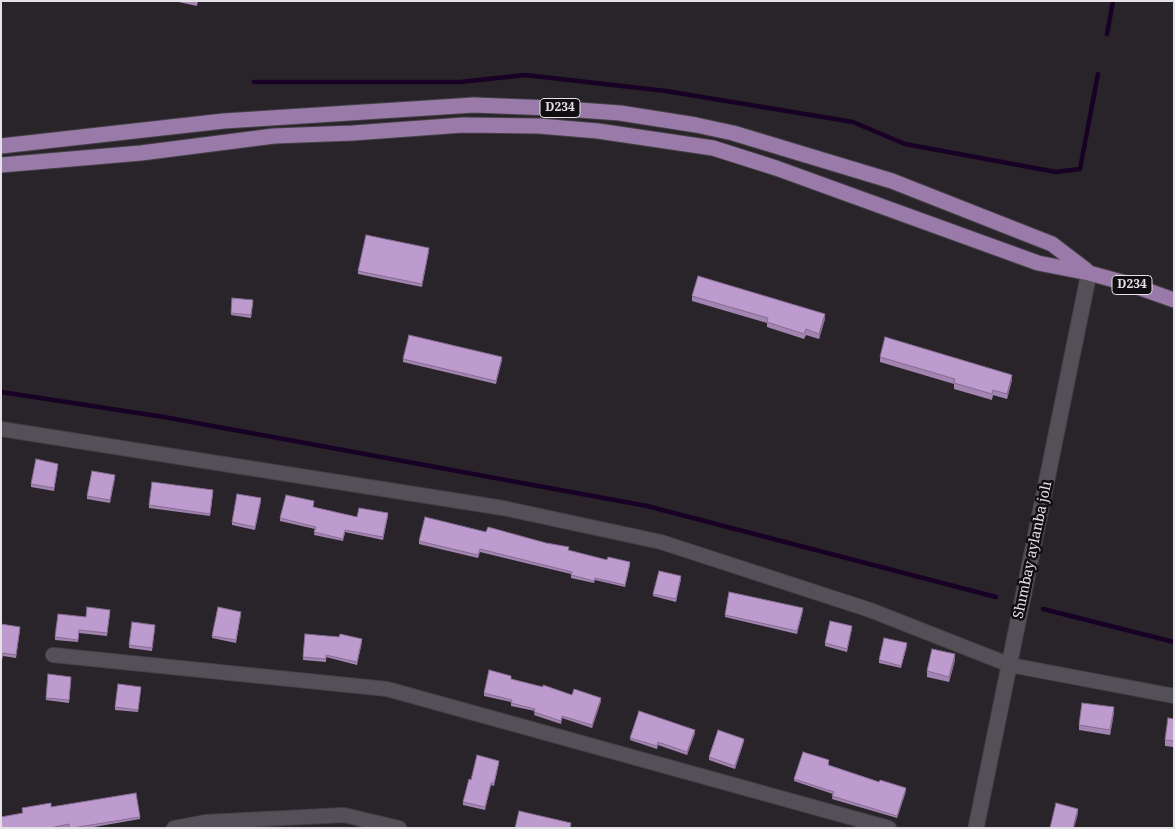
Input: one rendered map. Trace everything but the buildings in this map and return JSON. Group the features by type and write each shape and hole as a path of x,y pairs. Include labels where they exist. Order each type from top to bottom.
{"main road":[{"name":"D234","path":"1,146 224,121 474,105 551,108 620,114 696,125 734,133 892,181 1052,244 1089,273"},
{"name":"D234","path":"1,165 141,153 274,136 353,133 463,125 539,126 598,131 713,148 776,168 1038,263 1089,273 1129,284 1174,300"},
{"name":"Shımbay aylanba jolı","path":"976,828 1089,273"}],"street":[{"path":"1,429 502,508 661,542 870,610 1010,664 1174,696"},
{"path":"53,655 386,689 889,828"},
{"path":"174,828 206,822 344,814 399,828"}],"waterway":[{"path":"1107,34 1113,1"},
{"path":"254,82 460,82 525,75 666,91 853,122 905,144 1056,172 1080,169 1098,74"},
{"path":"1,392 164,417 647,506 996,597"},
{"path":"1043,609 1174,642"}]}
